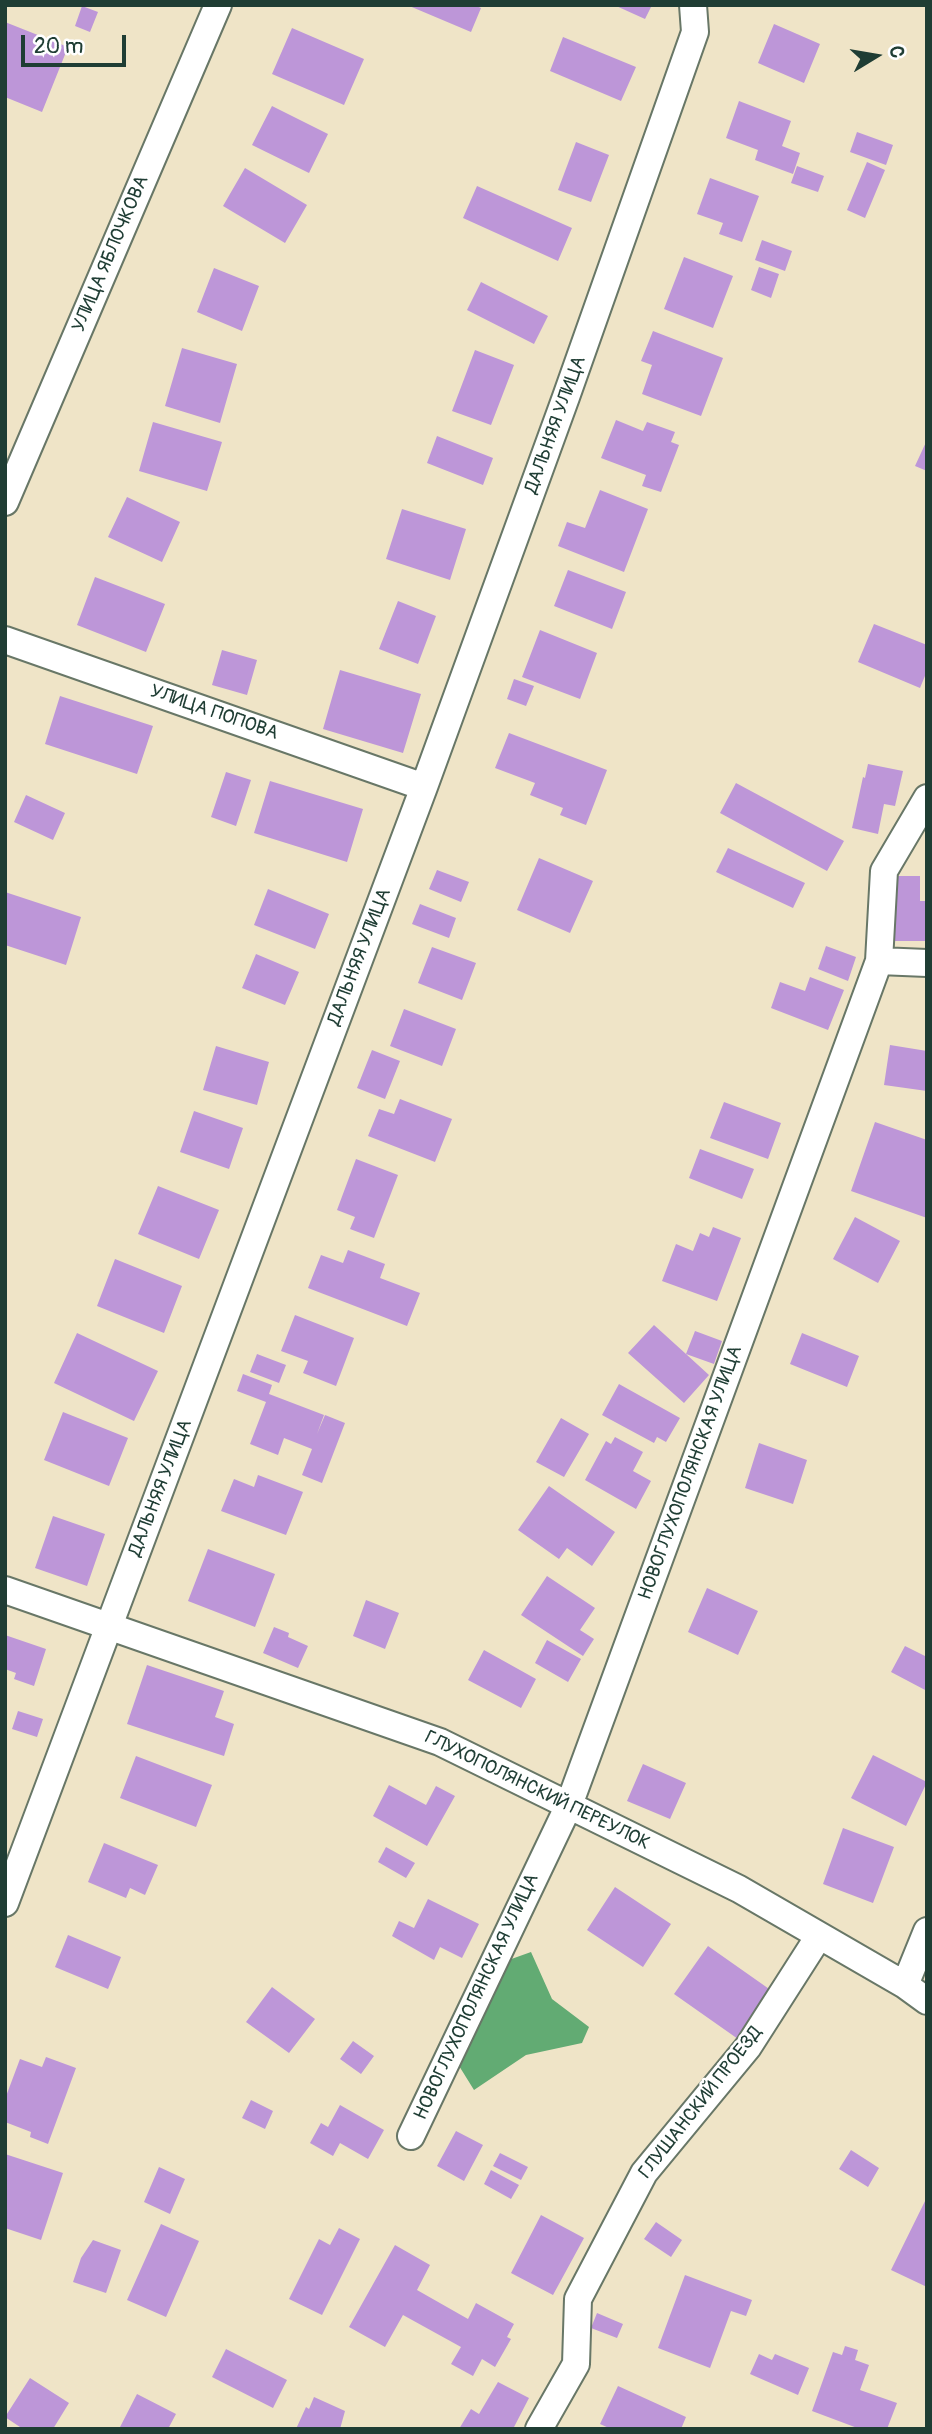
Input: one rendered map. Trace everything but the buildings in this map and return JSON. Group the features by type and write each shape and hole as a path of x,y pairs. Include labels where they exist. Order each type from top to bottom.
{"street":[{"name":"УЛИЦА ЯБЛОЧКОВА","path":"5,502 218,5"},
{"name":"ДАЛЬНЯЯ УЛИЦА","path":"5,1903 424,787 566,397 695,32 693,5"},
{"name":"УЛИЦА ПОПОВА","path":"5,639 424,787"},
{"name":"НОВОГЛУХОПОЛЯНСКАЯ УЛИЦА","path":"411,2136 569,1805 879,961 884,871 927,798"},
{"path":"879,961 927,963"},
{"name":"ГЛУХОПОЛЯНСКИЙ ПЕРЕУЛОК","path":"5,1590 440,1742 739,1889 905,1985 927,2001"},
{"path":"905,1985 927,1931"},
{"name":"ГЛУШАНСКИЙ ПРОЕЗД","path":"539,2429 576,2364 578,2299 644,2173 748,2047 819,1936"}],"green space":[{"path":"531,1952 552,1999 589,2027 582,2043 526,2055 474,2090 456,2061 503,1962"}]}
